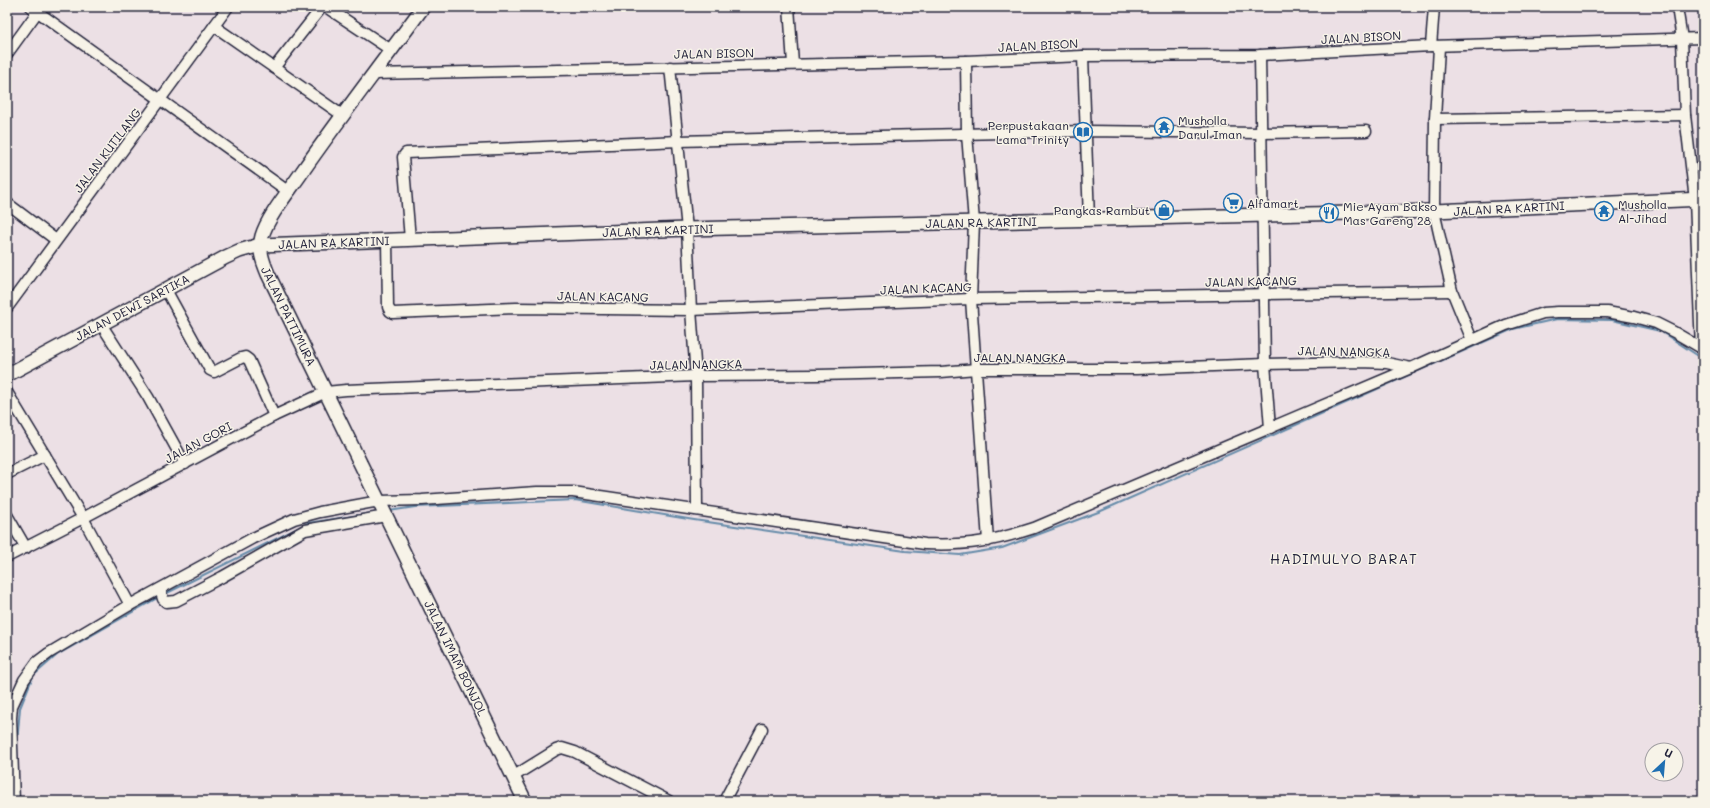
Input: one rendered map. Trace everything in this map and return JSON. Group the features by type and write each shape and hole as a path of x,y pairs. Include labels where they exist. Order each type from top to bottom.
{"main road":[{"name":"JALAN PATTIMURA","path":"386,516 264,264 260,245 266,225 342,115 423,7"},
{"name":"JALAN RA KARTINI","path":"260,245 687,229 1434,211 1699,200"},
{"name":"JALAN DEWI SARTIKA","path":"7,375 239,251 260,245"},
{"name":"JALAN IMAM BONJOL","path":"386,516 525,801"}],"street":[{"name":"JALAN KUTILANG","path":"7,308 228,7"},
{"path":"274,68 322,7"},
{"path":"326,7 391,50"},
{"path":"789,7 793,64"},
{"path":"1434,7 1434,211 1452,292 1472,340"},
{"path":"1677,7 1682,39 1686,115 1699,200 1702,348"},
{"path":"7,54 37,9 289,192"},
{"path":"214,26 342,115"},
{"name":"JALAN BISON","path":"373,74 966,61 1083,56 1260,55 1435,47 1703,38"},
{"path":"1260,55 1263,294 1265,364 1270,428"},
{"path":"1083,56 1089,219"},
{"path":"966,61 966,134 974,222 971,299 988,542"},
{"path":"670,67 679,141 687,229 696,376 697,510"},
{"path":"1435,119 1686,115"},
{"path":"410,239 403,157 406,153 679,141 1086,131 1260,133 1366,131"},
{"path":"7,203 56,240"},
{"name":"JALAN KACANG","path":"387,240 388,307 393,313 516,308 691,310 971,299 1452,292"},
{"path":"166,290 210,370 214,372 245,357 249,360 274,416"},
{"path":"1411,368 1522,319 1543,313 1607,312 1634,317 1656,323 1702,348"},
{"path":"100,324 148,397 185,464"},
{"name":"JALAN NANGKA","path":"326,392 696,376 941,372 976,369 1136,369 1265,364 1374,363 1387,363 1411,368"},
{"name":"JALAN NANGKA","path":"10,707 24,680 42,658 130,605 161,593 253,538 294,519 320,512 380,502 537,492 573,492 925,544 953,545 988,542 1034,528 1411,368"},
{"path":"7,392 83,518 130,605"},
{"name":"JALAN GORI","path":"7,557 274,416 326,392"},
{"path":"7,474 45,456"},
{"path":"7,515 26,548"},
{"path":"161,593 167,602 176,601 305,530 386,516"},
{"path":"10,707 14,801"},
{"path":"724,801 762,729"},
{"path":"514,776 556,750 562,748 575,752 669,801"}],"waterway":[{"path":"389,511 415,507 575,500 694,520 905,551 960,555 1002,548 1101,511 1513,329 1557,319 1612,320 1660,331 1703,359"},
{"path":"165,594 308,523 379,512"},
{"path":"18,782 17,744 20,708 33,676 57,655 159,597"}],"place":[{"name":"Musholla Darul Iman","path":"1164,127"},
{"name":"Perpustakaan Lama Trinity","path":"1083,132"},
{"name":"Alfamart","path":"1233,203"},
{"name":"Pangkas Rambut","path":"1164,210"},
{"name":"Musholla Al-Jihad","path":"1604,211"},
{"name":"Mie Ayam Bakso Mas Gareng 28","path":"1329,213"}],"district":[{"name":"HADIMULYO BARAT","path":"1344,558"}]}
